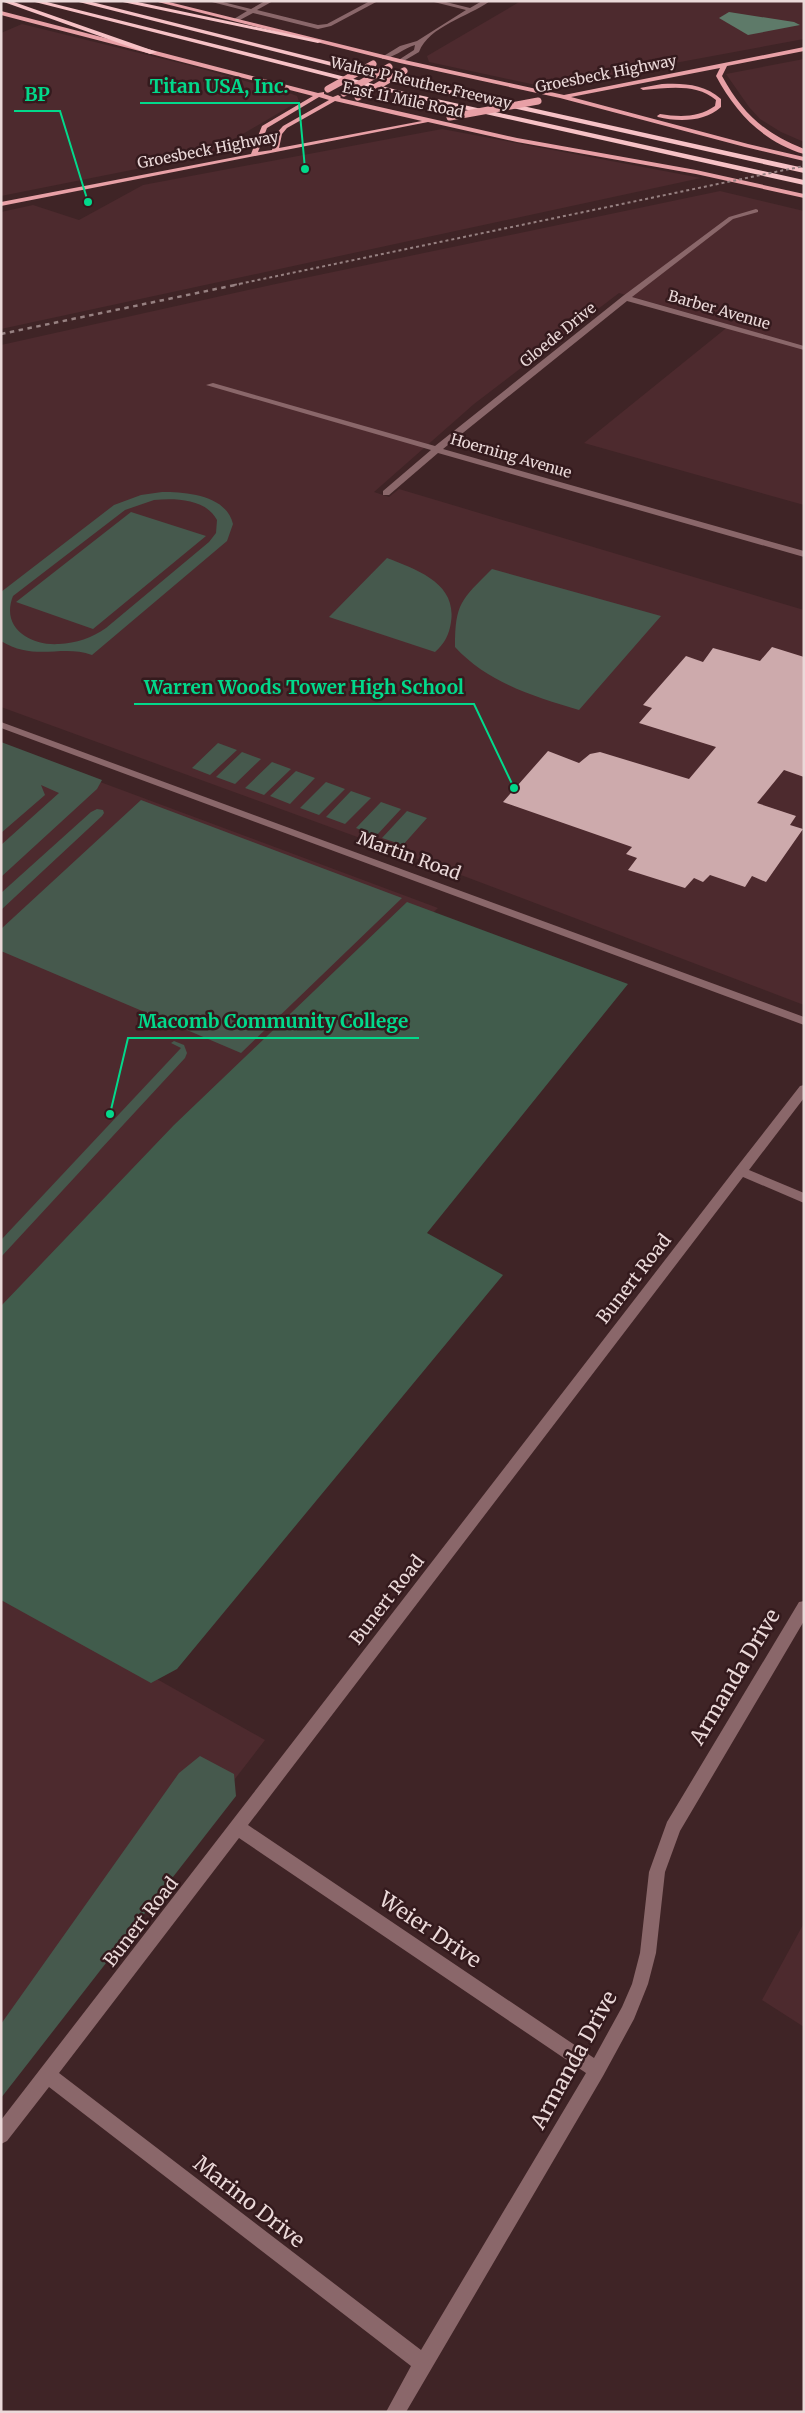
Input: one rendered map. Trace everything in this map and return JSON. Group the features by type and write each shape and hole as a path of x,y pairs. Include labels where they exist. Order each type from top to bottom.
{"highway":[{"path":"3,1 153,52"},
{"name":"Walter P Reuther Freeway","path":"34,1 405,94 804,183"},
{"name":"Walter P Reuther Freeway","path":"78,1 391,79 804,171"},
{"path":"121,1 318,41"}],"main road":[{"path":"158,1 384,58 561,96 747,146 804,159"},
{"name":"East 11 Mile Road","path":"1,13 334,99 536,144 696,172 804,196"},
{"name":"Groesbeck Highway","path":"1,204 804,49"},
{"path":"254,155 264,127 384,58"},
{"path":"275,151 279,134 285,127 400,61"},
{"path":"724,65 718,76 747,120 766,136 804,152"},
{"path":"362,105 358,97 404,71 434,69"},
{"path":"598,90 680,86 702,90 719,100 718,107 714,111 697,117 665,117 615,110"}],"street":[{"path":"211,1 322,27 332,24 375,1"},
{"path":"236,20 270,1"},
{"path":"433,1 472,10"},
{"path":"384,58 402,48 419,42 442,26 488,1"},
{"path":"400,61 417,51 419,42"},
{"name":"Gloede Drive","path":"386,494 436,450 626,298 731,218 756,211"},
{"name":"Barber Avenue","path":"626,298 804,348"},
{"name":"Hoerning Avenue","path":"210,385 804,554"},
{"name":"Martin Road","path":"1,725 804,1021"},
{"name":"Bunert Road","path":"1,2135 804,1089"},
{"path":"740,1172 804,1198"},
{"name":"Armanda Drive","path":"395,2412 597,2070 628,2013 640,1984 648,1953 657,1872 672,1827 804,1608"},
{"name":"Weier Drive","path":"238,1827 597,2070"},
{"name":"Marino Drive","path":"47,2075 424,2364"}],"shaded area":[{"path":"521,1 804,1 804,39 545,87 429,62 427,56"},
{"path":"729,12 794,22 800,25 748,35 719,18"},
{"path":"22,24 192,66 292,94 297,96 299,101 207,155 1,196 1,33"},
{"path":"804,59 804,142 781,132 760,119 749,107 726,74"},
{"path":"442,129 701,178 1,329 1,212 33,205 79,220 143,185"},
{"path":"720,191 804,211 804,505 584,443 730,325 619,293 474,404 374,492 389,497 399,489 804,610 804,1005 445,869 1,707 1,345 271,285"},
{"path":"162,492 183,493 194,494 214,501 229,514 233,524 227,541 92,655 70,651 37,652 13,647 1,641 1,592 114,505 141,495","holes":["154,500 190,501 206,508 217,520 216,533 209,542 106,628 95,635 72,642 49,644 39,642 21,633 11,618 10,608 13,596 125,510"]},
{"path":"131,512 206,536 93,629 16,602"},
{"path":"387,558 422,573 433,580 448,597 451,609 450,627 444,642 435,652 329,617"},
{"path":"492,569 661,616 579,710 528,694 496,679 482,670 455,647 456,621 462,603 473,588"},
{"path":"1,742 102,780 97,789 1,877 1,845 59,793 41,785 45,795 1,833"},
{"path":"218,743 237,750 210,775 192,768"},
{"path":"1,745 438,908 1,1319"},
{"path":"242,752 261,759 235,784 216,777"},
{"path":"272,762 291,769 264,795 245,788"},
{"path":"296,771 315,778 290,804 270,796"},
{"path":"326,782 345,789 319,815 300,808"},
{"path":"351,791 371,798 345,824 326,817"},
{"path":"141,800 402,898 241,1053 1,951 1,929"},
{"path":"381,802 401,809 376,836 356,828"},
{"path":"97,809 103,810 102,816 1,910 1,893 91,812"},
{"path":"407,811 427,818 403,845 382,838"},
{"path":"407,902 628,984 427,1233 503,1275 177,1669 151,1683 1,1600 1,1306 174,1125"},
{"path":"174,1041 184,1045 187,1053 185,1058 1,1257 1,1240 181,1048 171,1043"},
{"path":"1,1591 265,1740 1,2082"},
{"path":"200,1756 234,1774 236,1796 1,2098 1,2024 179,1773"},
{"path":"804,1923 804,2027 762,2000"}],"building":[{"path":"772,647 804,657 804,777 784,770 757,803 796,816 790,825 803,829 766,882 752,876 745,887 710,875 703,882 694,878 685,888 628,870 637,858 626,854 632,847 503,802 548,751 579,763 590,754 600,752 689,779 716,747 639,723 652,708 643,705 686,656 703,662 713,648 760,661"}],"railway":[{"path":"234,285 804,166"},
{"path":"1,334 240,284"}],"place":[{"name":"Titan USA, Inc.","path":"305,169"},
{"name":"BP","path":"88,202"},
{"name":"Warren Woods Tower High School","path":"514,788"},
{"name":"Macomb Community College","path":"110,1114"}]}
